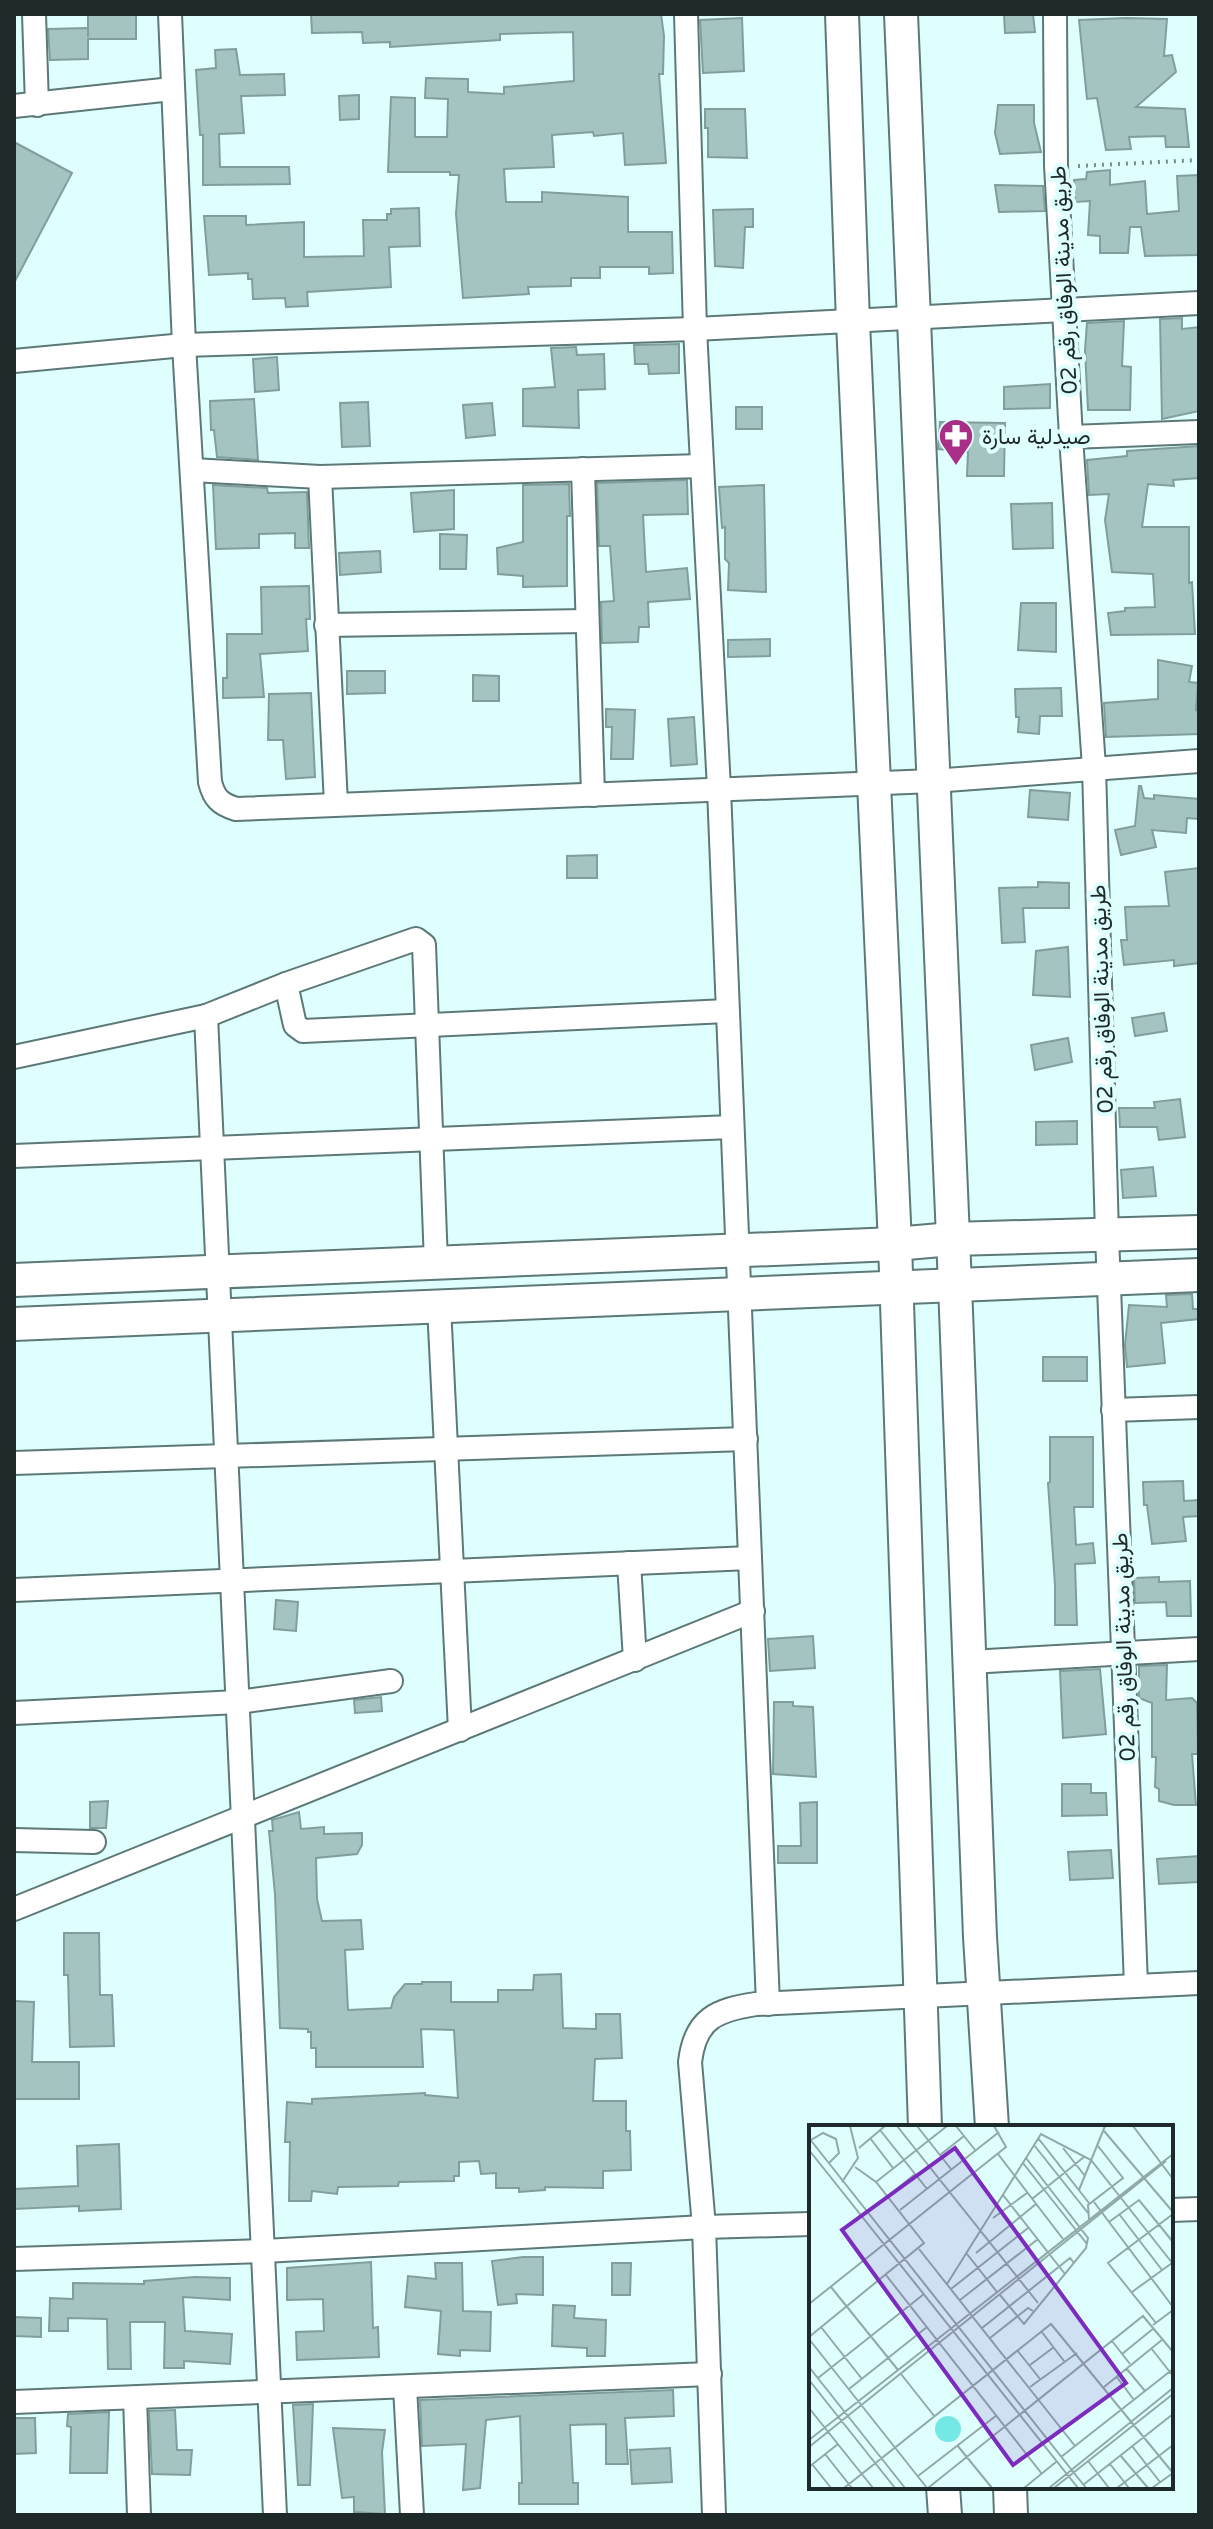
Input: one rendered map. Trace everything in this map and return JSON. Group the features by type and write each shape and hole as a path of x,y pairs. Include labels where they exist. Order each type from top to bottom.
{"street":[{"path":"34,14 25,106 172,89"},
{"path":"170,14 184,345 210,782 214,795 223,805 236,809 933,781 1199,761"},
{"path":"686,14 695,329 719,789 768,2004"},
{"path":"842,14 897,1288 918,1998 925,2125"},
{"path":"901,14 992,2125"},
{"name":"طريق مدينة الوفاق رقم 02","path":"1055,14 1056,165 1094,767 1113,1410 1136,1985"},
{"path":"14,361 184,345 695,329 1199,303"},
{"path":"1071,437 1199,432"},
{"path":"192,470 320,477 702,466"},
{"path":"583,469 593,795"},
{"path":"320,477 336,804"},
{"path":"326,625 587,621"},
{"path":"14,1057 206,1016 286,984 416,939 424,945 436,1263"},
{"path":"286,984 295,1025 303,1031 727,1011"},
{"path":"206,1016 275,2515"},
{"path":"14,1156 732,1127"},
{"path":"14,1280 895,1244 952,1239 1199,1232"},
{"path":"14,1324 1199,1275"},
{"path":"439,1306 460,1730"},
{"path":"1113,1410 1199,1407"},
{"path":"14,1463 746,1439"},
{"path":"14,1590 750,1558"},
{"path":"629,1563 635,1660"},
{"path":"14,1909 753,1611"},
{"path":"970,1662 1199,1649"},
{"path":"14,1713 238,1702 391,1681"},
{"path":"14,1840 94,1842"},
{"path":"714,2515 704,2227 690,2062 692,2045 703,2024 716,2014 736,2007 768,2004 1199,1983"},
{"path":"1173,2210 1199,2209"},
{"path":"14,2259 264,2251 809,2224"},
{"path":"14,2402 710,2374"},
{"path":"405,2387 412,2515"},
{"path":"135,2398 139,2515"},
{"path":"943,2489 945,2515"},
{"path":"1010,2489 1011,2515"}],"path":[{"path":"1056,165 1199,160"}],"building":[{"path":"88,14 136,14 136,39 88,39 88,59 50,60 48,29 88,28"},
{"path":"311,14 661,14 663,74 659,74 666,163 625,165 623,133 594,136 593,132 552,135 554,167 504,169 506,202 542,202 542,192 628,197 628,232 672,232 673,273 649,274 649,267 600,267 600,278 571,278 571,286 528,287 529,294 463,298 456,214 459,175 450,175 450,172 388,172 391,97 415,98 415,137 447,137 448,99 425,98 426,78 468,79 468,92 504,94 504,87 574,81 573,32 500,34 500,40 390,47 390,42 363,43 362,32 312,33"},
{"path":"1004,14 1033,14 1035,32 1005,33"},
{"path":"742,18 744,71 703,73 700,20"},
{"path":"1167,19 1164,56 1172,55 1176,72 1136,107 1185,109 1189,147 1166,147 1165,136 1129,137 1131,149 1106,150 1097,98 1087,99 1079,20"},
{"path":"236,49 240,75 284,74 285,95 241,96 244,133 219,134 220,167 289,167 290,184 203,185 203,135 200,135 196,70 216,68 215,50"},
{"path":"359,95 359,119 340,120 339,96"},
{"path":"998,105 1034,105 1034,123 1041,152 1000,154 995,133"},
{"path":"705,109 745,109 747,158 708,157"},
{"path":"14,142 72,173 14,283"},
{"path":"1110,170 1110,185 1145,181 1147,214 1179,211 1177,176 1199,175 1199,255 1145,256 1141,227 1130,227 1128,253 1100,253 1100,236 1088,235 1090,201 1075,202 1074,180 1086,179 1087,172"},
{"path":"995,185 1043,186 1045,211 999,212"},
{"path":"419,208 420,246 389,247 391,287 307,292 308,306 286,307 285,298 253,299 252,279 248,279 248,273 209,275 204,216 246,216 246,225 304,222 304,257 364,256 363,220 387,220 391,209"},
{"path":"753,209 753,227 745,227 743,268 715,266 713,210"},
{"path":"1182,318 1182,329 1199,327 1199,411 1162,419 1160,319"},
{"path":"1124,321 1122,366 1131,367 1130,410 1088,410 1087,323"},
{"path":"679,344 679,373 649,374 648,364 635,364 634,345"},
{"path":"576,347 577,355 604,354 605,389 578,390 579,428 523,426 523,389 555,387 551,348"},
{"path":"277,357 279,390 255,392 253,359"},
{"path":"1050,384 1050,408 1004,409 1004,387"},
{"path":"254,399 258,460 217,457 214,430 211,430 210,401"},
{"path":"368,402 370,446 342,447 340,403"},
{"path":"492,403 495,435 466,438 463,405"},
{"path":"736,407 762,407 762,429 736,429"},
{"path":"940,422 1005,423 1004,476 967,476 968,452 938,449"},
{"path":"1199,446 1199,478 1173,480 1174,486 1148,484 1142,527 1189,527 1189,583 1192,582 1195,634 1111,635 1108,613 1125,611 1125,608 1155,607 1153,574 1112,572 1105,520 1109,494 1089,495 1087,460 1127,456 1127,451"},
{"path":"687,480 688,514 643,515 646,572 687,568 690,599 648,602 649,627 639,627 638,642 602,643 601,602 614,601 610,546 599,546 597,483"},
{"path":"569,484 567,586 523,587 523,576 498,574 497,548 523,542 523,485"},
{"path":"213,485 267,488 268,493 307,492 309,548 295,548 295,533 259,534 259,548 216,549"},
{"path":"764,485 766,592 728,590 729,563 725,559 725,527 722,528 719,487"},
{"path":"454,490 454,529 414,532 411,493"},
{"path":"1052,503 1053,548 1013,549 1011,504"},
{"path":"440,534 467,535 466,569 440,569"},
{"path":"380,551 381,572 340,575 339,553"},
{"path":"309,586 310,619 306,619 308,651 260,654 264,697 223,698 223,678 227,678 227,634 262,634 261,587"},
{"path":"1021,603 1056,603 1056,652 1018,650"},
{"path":"770,639 770,656 728,657 728,640"},
{"path":"1158,660 1192,666 1189,682 1198,683 1196,710 1199,711 1199,734 1106,737 1104,703 1158,699"},
{"path":"347,671 385,671 385,693 347,694"},
{"path":"473,675 499,676 499,701 473,701"},
{"path":"1061,688 1062,716 1040,716 1039,734 1018,732 1015,689"},
{"path":"311,693 315,777 286,779 283,740 268,740 269,694"},
{"path":"606,709 635,710 633,759 611,759 612,727 606,727"},
{"path":"694,717 697,764 671,766 668,719"},
{"path":"1139,786 1144,798 1154,799 1154,795 1199,799 1199,819 1187,818 1186,833 1152,830 1156,847 1121,855 1115,830 1135,826"},
{"path":"1030,790 1070,793 1068,820 1028,817"},
{"path":"597,855 597,878 567,878 567,856"},
{"path":"1199,868 1199,963 1174,966 1174,960 1124,965 1121,940 1127,940 1125,907 1169,906 1165,872"},
{"path":"1038,882 1069,883 1069,908 1023,908 1025,942 1002,943 999,888 1038,887"},
{"path":"1068,947 1070,997 1033,995 1036,951"},
{"path":"1164,1013 1167,1031 1135,1036 1132,1018"},
{"path":"1068,1038 1072,1062 1035,1070 1031,1045"},
{"path":"1180,1099 1185,1137 1159,1140 1157,1127 1120,1127 1119,1108 1155,1108 1154,1102"},
{"path":"1077,1121 1077,1144 1036,1145 1036,1122"},
{"path":"1153,1167 1156,1196 1123,1198 1121,1170"},
{"path":"1192,1294 1193,1309 1199,1309 1199,1319 1161,1323 1165,1363 1127,1367 1125,1345 1129,1305 1167,1307 1166,1295"},
{"path":"1043,1357 1087,1357 1087,1381 1043,1381"},
{"path":"1050,1437 1093,1437 1093,1507 1074,1507 1076,1545 1093,1543 1095,1563 1075,1564 1077,1625 1055,1625 1048,1483"},
{"path":"1183,1481 1184,1501 1199,1500 1199,1516 1183,1517 1186,1541 1152,1544 1143,1482"},
{"path":"1159,1577 1159,1582 1190,1581 1191,1616 1167,1616 1166,1602 1135,1603 1134,1578"},
{"path":"276,1600 298,1602 296,1631 274,1629"},
{"path":"813,1636 815,1668 770,1671 768,1639"},
{"path":"1167,1665 1166,1700 1192,1698 1197,1703 1198,1754 1192,1754 1196,1805 1159,1801 1159,1789 1155,1787 1152,1703 1139,1698 1139,1666"},
{"path":"1100,1669 1106,1734 1063,1738 1060,1671"},
{"path":"381,1697 382,1711 355,1713 354,1700"},
{"path":"774,1702 793,1702 793,1706 813,1707 816,1777 773,1774"},
{"path":"1062,1784 1091,1784 1091,1793 1106,1793 1107,1815 1062,1816"},
{"path":"108,1801 106,1828 90,1828 90,1802"},
{"path":"817,1802 817,1863 778,1863 778,1846 801,1846 800,1803"},
{"path":"299,1812 301,1829 324,1827 324,1834 362,1833 362,1845 357,1854 316,1858 317,1899 322,1921 361,1920 363,1949 345,1950 348,2010 391,2008 394,1997 405,1984 422,1982 451,1982 451,2002 498,2002 498,1990 533,1990 534,1975 561,1974 563,2028 596,2029 596,2014 620,2014 622,2058 595,2059 593,2101 626,2101 631,2170 603,2171 603,2188 545,2187 545,2190 519,2192 519,2188 496,2188 496,2173 481,2174 479,2161 459,2162 459,2176 454,2176 454,2181 338,2187 337,2194 312,2191 311,2201 289,2201 290,2142 285,2142 287,2102 312,2104 312,2099 425,2093 458,2098 454,2030 421,2029 423,2067 316,2067 316,2048 311,2048 311,2032 308,2029 280,2028 275,1894 269,1831 273,1831 272,1820"},
{"path":"1111,1850 1113,1878 1070,1880 1068,1852"},
{"path":"1199,1856 1199,1882 1159,1884 1157,1859"},
{"path":"64,1933 99,1933 100,1995 112,1995 114,2046 70,2047"},
{"path":"14,2001 34,2002 32,2062 79,2062 79,2099 14,2099"},
{"path":"119,2144 121,2209 79,2211 79,2206 14,2209 14,2189 78,2186 77,2146"},
{"path":"543,2257 543,2295 516,2294 517,2303 498,2305 492,2261"},
{"path":"371,2262 373,2328 378,2327 379,2357 297,2360 296,2332 324,2331 323,2299 287,2300 287,2268"},
{"path":"435,2263 462,2263 463,2311 491,2312 490,2351 460,2350 460,2356 438,2354 441,2311 405,2307 408,2276 436,2279"},
{"path":"612,2263 631,2263 630,2295 612,2295"},
{"path":"230,2278 230,2300 183,2297 185,2331 232,2334 230,2364 184,2361 184,2368 164,2368 165,2322 130,2322 131,2369 108,2369 107,2319 68,2318 68,2331 49,2331 50,2298 73,2299 73,2283 144,2284 144,2281"},
{"path":"553,2305 575,2306 574,2318 606,2320 605,2356 587,2356 587,2348 552,2346"},
{"path":"14,2317 41,2318 41,2337 14,2336"},
{"path":"673,2390 674,2416 625,2418 628,2464 606,2464 606,2424 570,2425 573,2483 578,2483 578,2504 519,2504 519,2483 522,2483 520,2416 486,2420 480,2488 463,2490 466,2444 422,2446 420,2400"},
{"path":"313,2404 310,2485 298,2485 293,2405"},
{"path":"175,2410 177,2450 192,2450 190,2475 152,2474 149,2411"},
{"path":"109,2412 107,2473 70,2473 71,2427 67,2426 68,2414"},
{"path":"14,2418 35,2418 36,2453 14,2454"},
{"path":"333,2428 385,2430 382,2452 385,2514 354,2512 354,2497 342,2498"},
{"path":"670,2448 672,2482 632,2484 630,2450"}],"place":[{"name":"صيدلية سارة","path":"956,467"}]}
